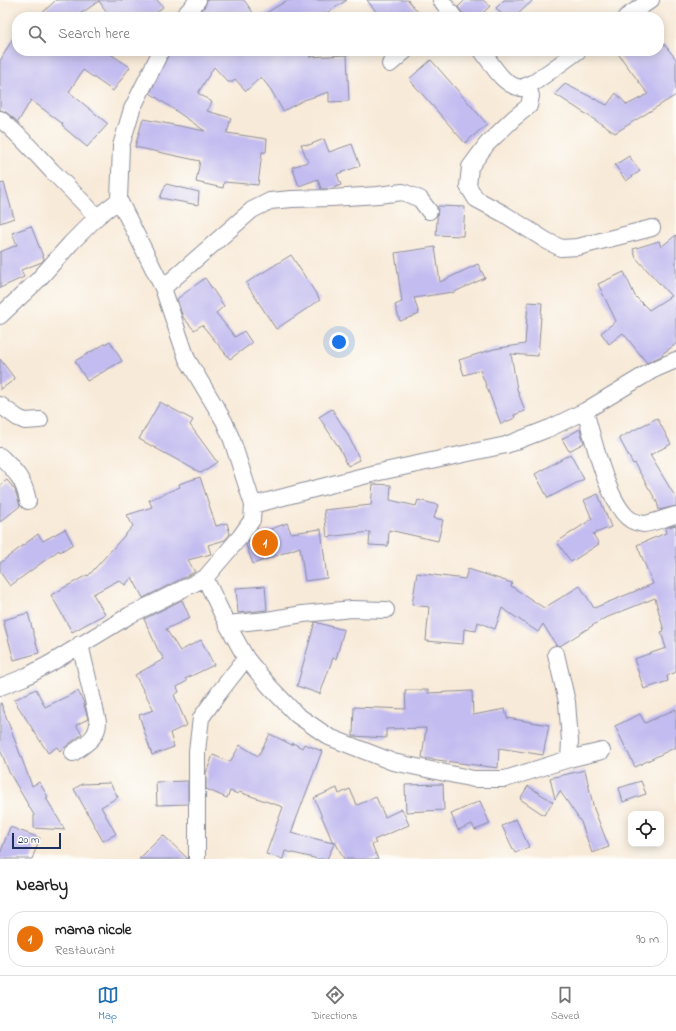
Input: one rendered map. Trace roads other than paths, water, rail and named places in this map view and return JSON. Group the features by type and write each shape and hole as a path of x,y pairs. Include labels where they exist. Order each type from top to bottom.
{"street":[{"path":"187,12 198,0"},
{"path":"441,0 449,12"},
{"path":"633,12 651,0"},
{"path":"0,687 38,670 130,614 205,578 240,537 252,520 252,505 229,433 224,421 187,359 163,288 119,200 121,146 132,109 158,56"},
{"path":"390,64 399,56"},
{"path":"486,56 509,85 520,88 528,86 571,56"},
{"path":"528,86 531,96 529,106 487,144 470,167 468,186 476,199 504,214 546,241 561,248 593,244 652,228"},
{"path":"0,119 24,140 97,217"},
{"path":"163,288 252,210 270,201 370,196 403,192 420,198 429,211"},
{"path":"0,316 38,280 71,243 97,217 119,200"},
{"path":"252,505 375,473 506,445 550,428 585,411 653,370 676,360"},
{"path":"0,405 18,418 25,420 40,420"},
{"path":"585,411 603,473 615,500 622,511 632,520 644,524 676,515"},
{"path":"0,456 13,468 23,482 28,501"},
{"path":"205,578 227,624 246,658 270,687 297,715 329,736 393,762 474,779 505,779 569,759 602,751"},
{"path":"227,624 352,609 386,610"},
{"path":"73,753 90,741 98,728 98,722 80,644"},
{"path":"556,654 567,702 570,741 569,759"},
{"path":"196,859 197,751 202,718 218,694 246,658"}],"place":[{"name":"mama nicole","path":"265,543"}]}
